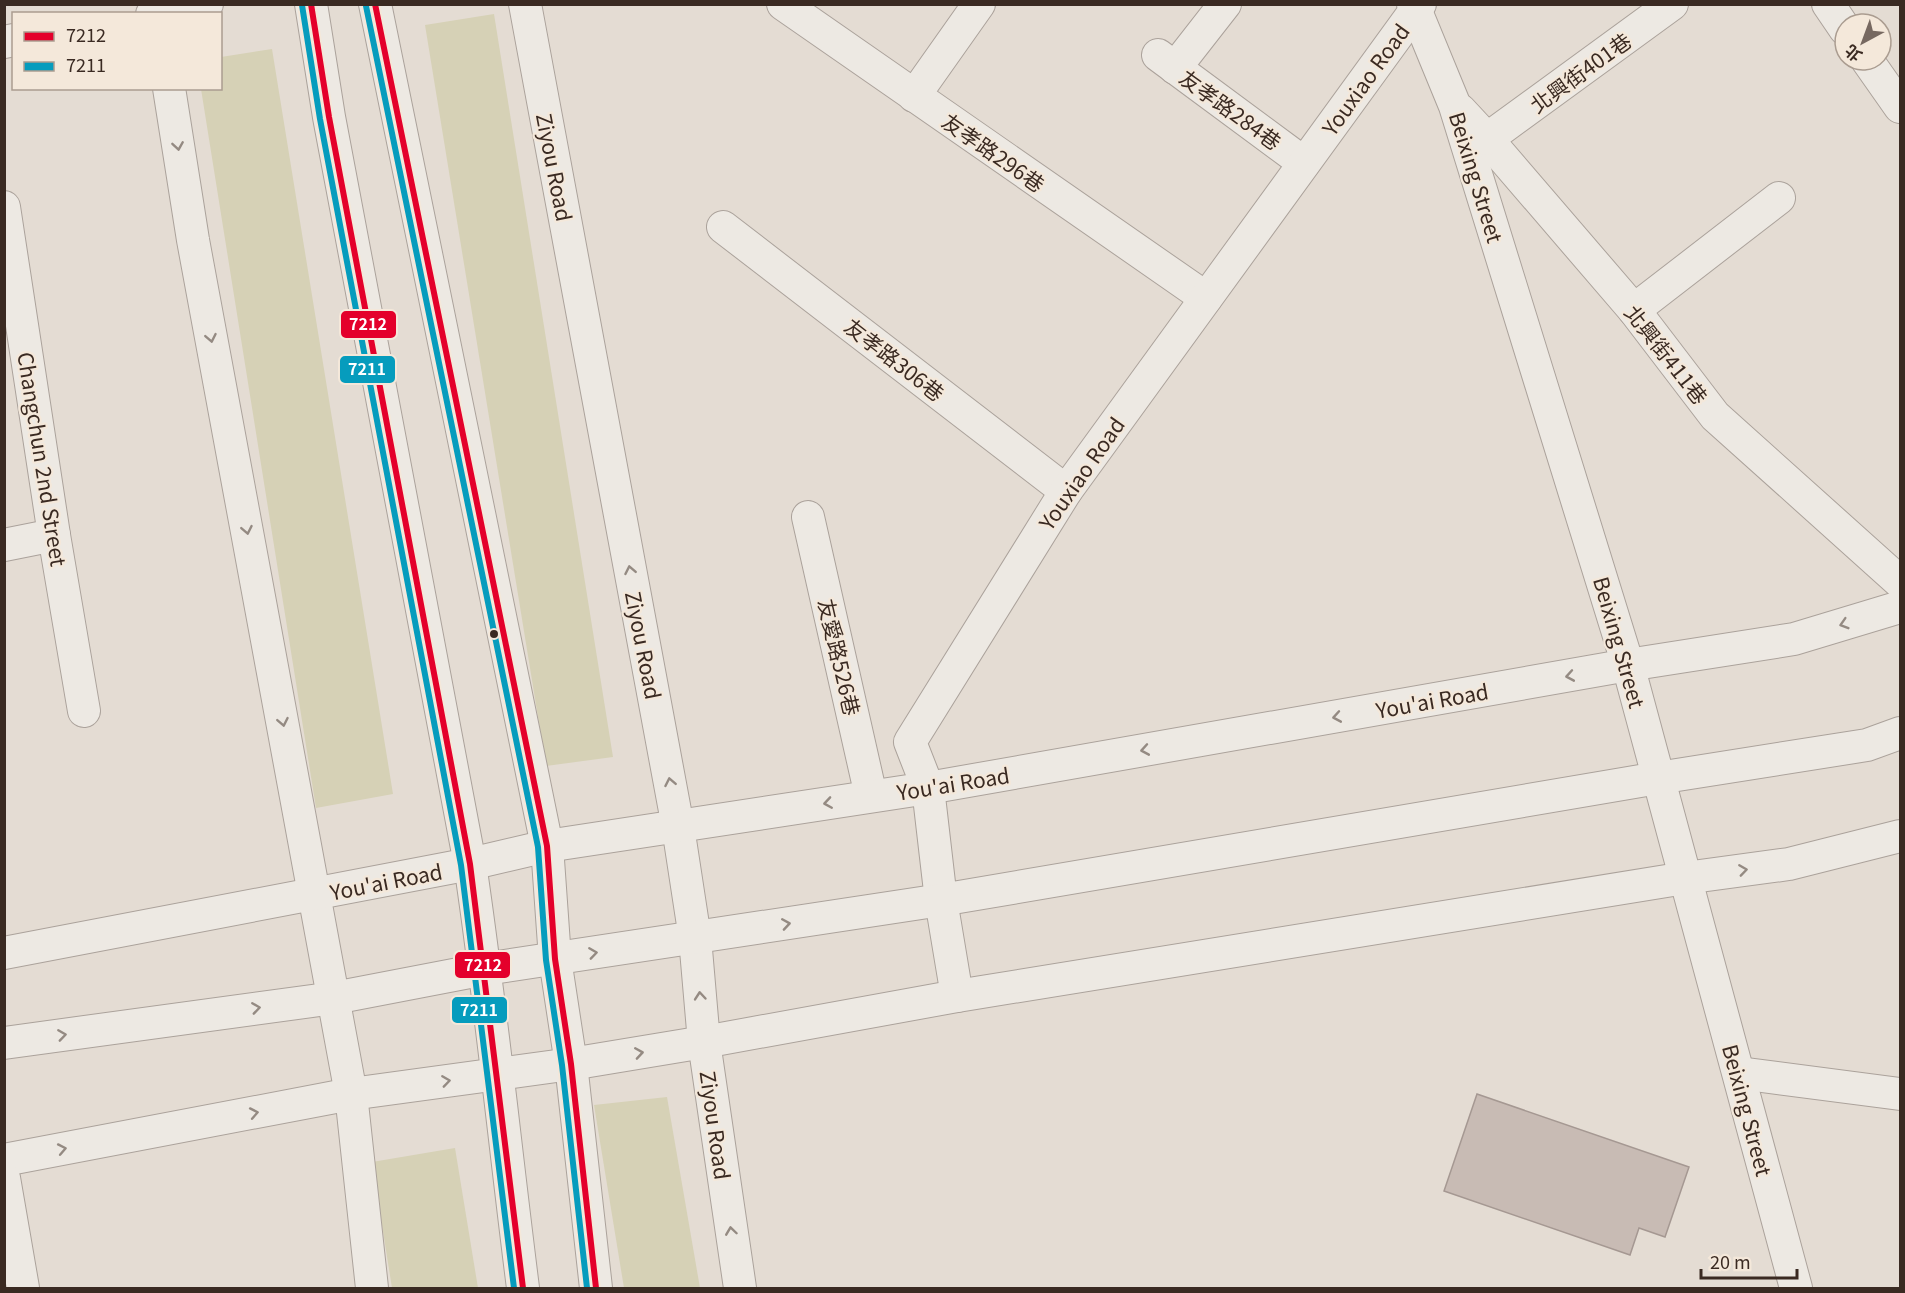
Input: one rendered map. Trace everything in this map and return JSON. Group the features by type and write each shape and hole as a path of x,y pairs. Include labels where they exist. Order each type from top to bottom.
{"street":[{"path":"155,11 207,4"},
{"path":"311,4 329,117 470,864 485,969 523,1288"},
{"path":"375,4 547,846 555,959 571,1064 596,1288"},
{"name":"Ziyou Road","path":"525,4 678,827 695,938 704,1042 740,1288"},
{"name":"友孝路296巷","path":"783,4 1206,298"},
{"path":"914,96 979,4"},
{"name":"友孝路284巷","path":"1225,4 1167,61 1304,163"},
{"name":"北興街401巷","path":"1487,139 1672,4"},
{"name":"Beixing Street","path":"1416,6 1455,106 1628,665 1796,1288"},
{"name":"Youxiao Road","path":"957,996 941,900 928,788 910,742 1066,491 1416,6"},
{"path":"1875,72 1900,108"},
{"path":"169,90 195,252 351,1094 372,1288"},
{"name":"北興街411巷","path":"1455,106 1487,139 1634,310 1715,416 1900,582"},
{"path":"1634,310 1779,198"},
{"name":"Changchun 2nd Street","path":"4,207 54,535 84,711"},
{"name":"友孝路306巷","path":"723,227 1066,491"},
{"name":"友愛路526巷","path":"808,517 871,796"},
{"path":"4,545 54,535"},
{"name":"You'ai Road","path":"4,952 470,864 547,846 928,788 1628,665 1794,639 1900,607"},
{"path":"4,1043 334,998 485,969 941,900 1658,778 1868,745 1900,733"},
{"path":"4,1160 351,1094 571,1064 957,996 1685,878 1789,864 1900,836"},
{"path":"1739,1073 1900,1094"},
{"path":"4,1178 23,1288"}],"shaded area":[{"path":"494,14 613,757 546,766 425,25"},
{"path":"272,49 393,794 316,808 201,90 222,90 222,57"},
{"path":"667,1097 700,1288 624,1288 594,1105"},
{"path":"455,1148 478,1288 392,1288 372,1162"}],"building":[{"path":"1477,1094 1689,1167 1665,1237 1639,1228 1630,1255 1444,1191"}],"transit line":[{"name":"7212","path":"311,4 329,117 470,864 523,1288"},
{"name":"7212","path":"375,4 547,846 555,959 571,1064 596,1288"},
{"name":"7211","path":"302,5 320,119 461,865 514,1288"},
{"name":"7211","path":"366,6 538,847 546,960 562,1065 587,1288"}]}
